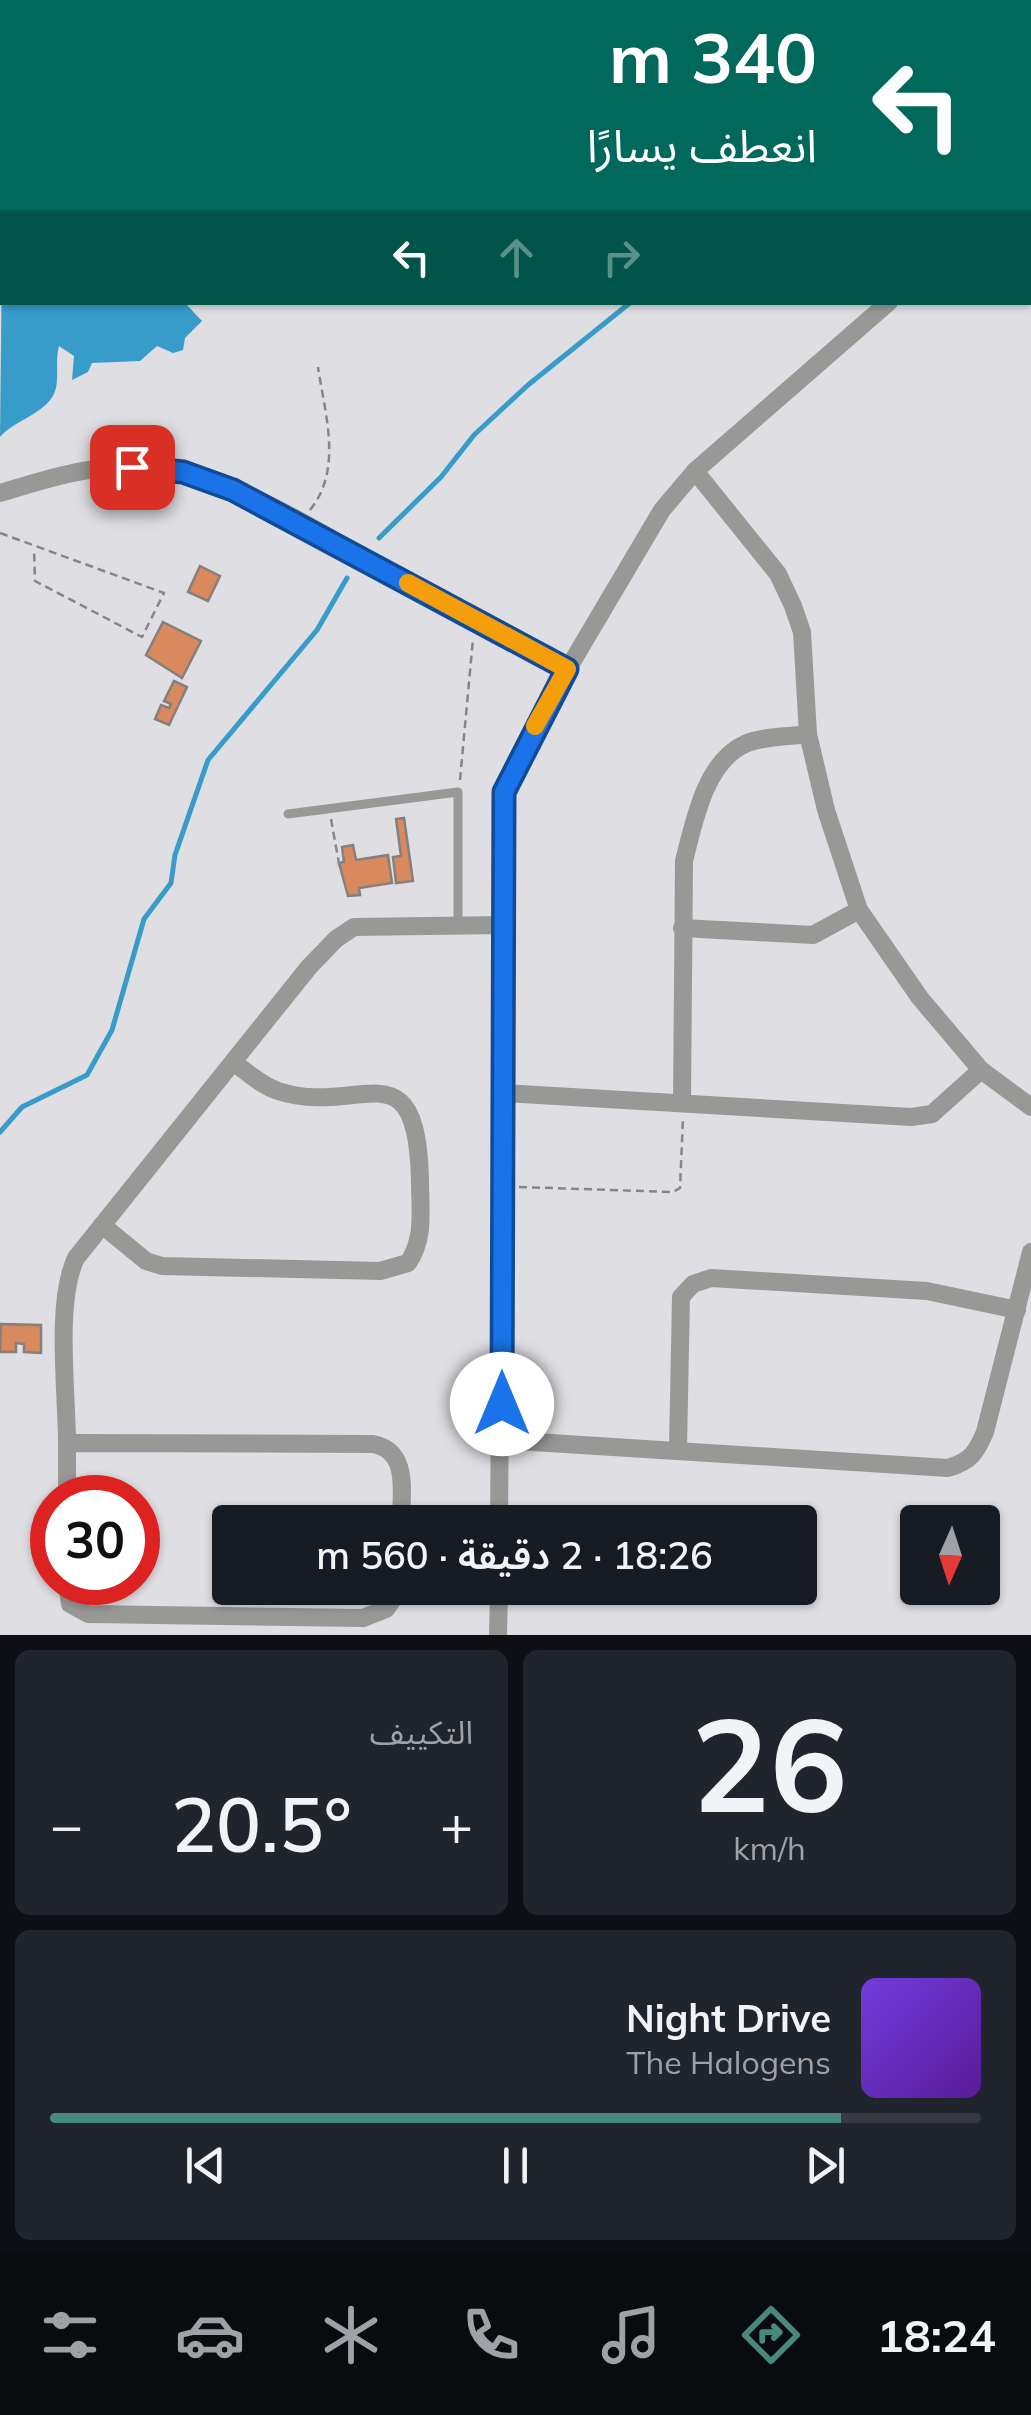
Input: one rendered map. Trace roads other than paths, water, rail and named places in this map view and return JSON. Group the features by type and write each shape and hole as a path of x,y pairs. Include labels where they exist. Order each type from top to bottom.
{"street":[{"path":"500,1505 504,792 630,556 695,470 886,305"},
{"path":"0,493 44,480 132,467 183,472 233,490 299,522 567,669"},
{"path":"695,470 778,574 793,606 802,632 808,734 826,810 858,910 920,998 981,1070 1031,1107"},
{"path":"682,1102 684,861 714,774 727,754 749,742 808,734"},
{"path":"682,928 812,935 858,910"},
{"path":"68,1475 69,1273 102,1225 336,938 354,927 503,925"},
{"path":"102,1225 146,1260 162,1266 380,1271 408,1263 421,1239 419,1131 412,1113 392,1097 281,1092 232,1062"},
{"path":"504,1092 922,1116 948,1102 981,1070"},
{"path":"502,1440 678,1448 928,1467 964,1463 976,1454 986,1432 1031,1252"},
{"path":"678,1448 681,1297 692,1284 711,1278 928,1291 1017,1310"},
{"path":"67,1442 382,1446 393,1453 402,1470 401,1505"},
{"path":"72,1605 88,1614 363,1618 389,1605"},
{"path":"498,1605 498,1635"}],"lane":[{"path":"288,814 458,792 458,925"}],"water":[{"path":"1,305 187,305 202,321 185,338 183,350 173,353 157,346 140,361 92,363 88,372 72,380 74,356 59,346 57,383 52,397 0,437"}],"waterway":[{"path":"379,538 441,477 474,435 528,385 627,305"},
{"path":"0,1132 22,1107 87,1075 112,1030 144,919 171,883 175,855 208,760 317,630 347,578"}]}
